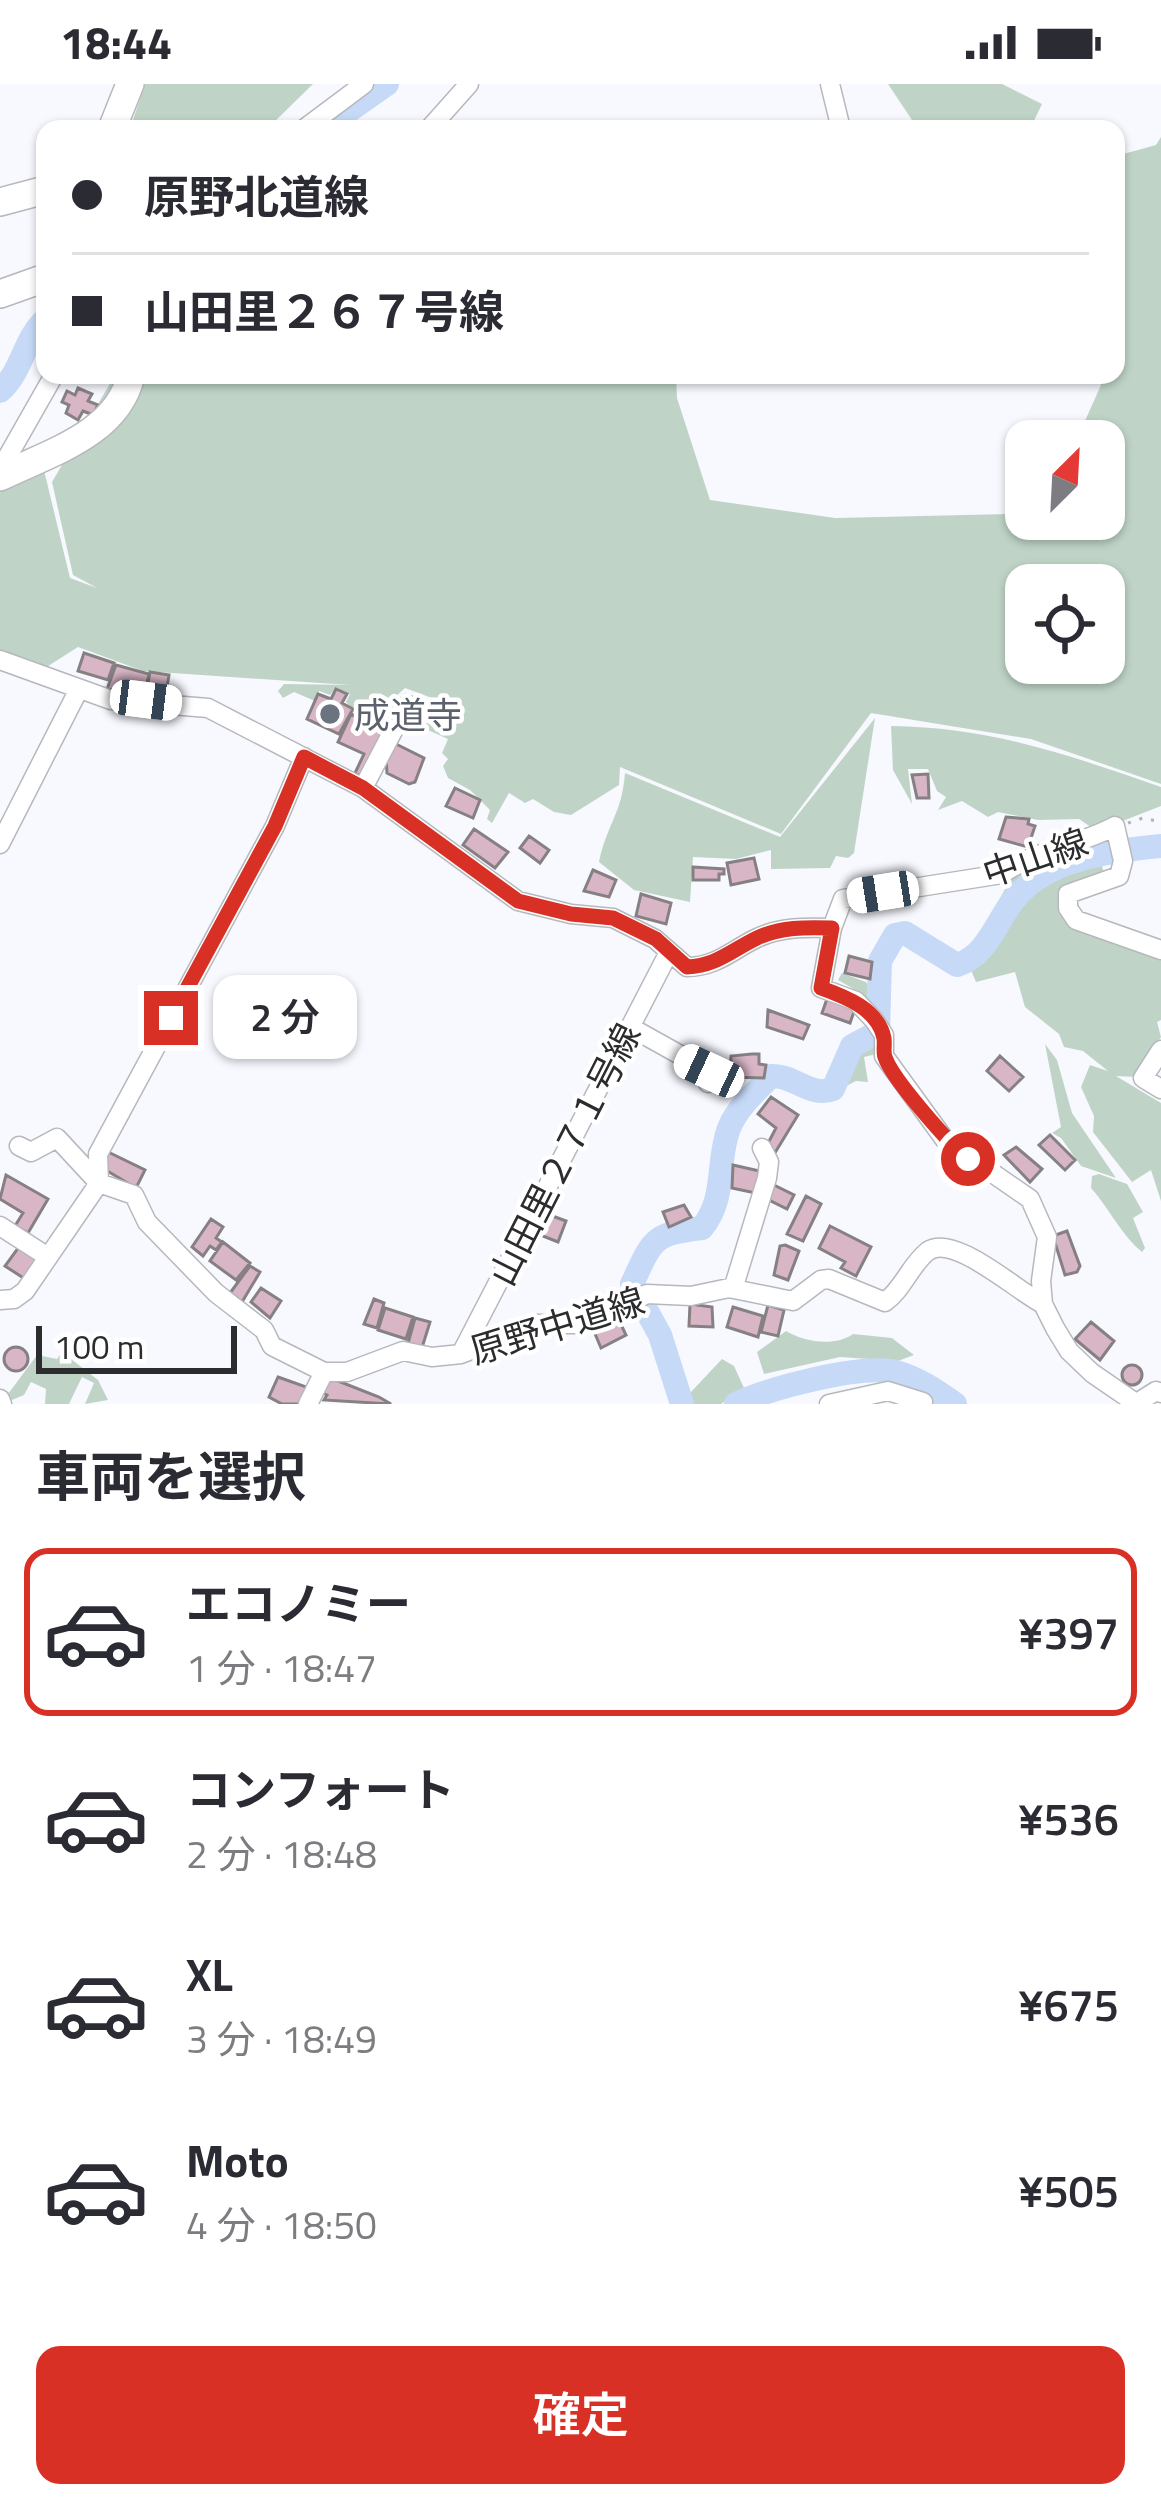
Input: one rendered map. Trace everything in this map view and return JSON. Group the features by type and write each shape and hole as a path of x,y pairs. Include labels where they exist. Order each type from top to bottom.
{"highway":[{"path":"116,120 130,84"},
{"path":"0,202 36,192"},
{"path":"0,294 36,281"},
{"path":"0,473 98,429 126,395 129,384"}],"street":[{"path":"316,120 364,84"},
{"path":"437,120 469,84"},
{"path":"830,84 839,120"},
{"path":"0,473 49,384"},
{"path":"0,660 129,704 146,700 208,708 363,788 518,901 613,918 656,939 687,967 704,967 757,938 799,927 832,928 821,988 856,1001 879,1027 884,1056 945,1140 1030,1199 1048,1249 1041,1281 1043,1304 1069,1351 1137,1403 1156,1391 1161,1394"},
{"path":"0,844 80,689"},
{"path":"363,788 394,729"},
{"path":"0,1300 14,1299 25,1291 99,1184 98,1154 275,826 304,757"},
{"path":"1118,833 1123,861 1119,876 1068,894 1068,908 1076,920 1161,950"},
{"name":"中山線","path":"832,928 843,898 1002,874 1022,860 1118,833"},
{"name":"山田里２７１号線","path":"460,1354 668,954"},
{"path":"630,1027 709,1071 708,1083"},
{"path":"1161,1050 1143,1078 1161,1089"},
{"path":"19,1145 31,1152 57,1138 99,1184 134,1195 147,1222 216,1293 264,1330 272,1346 324,1372 308,1404"},
{"path":"733,1289 766,1178 769,1162 762,1148"},
{"path":"0,1226 48,1257"},
{"name":"原野中道線","path":"324,1372 347,1372 386,1353 460,1354 537,1324 582,1324 639,1298 733,1289 793,1301 821,1280 830,1279 885,1302 929,1250 941,1248 980,1258 1015,1291 1043,1304"},
{"path":"829,1404 888,1391 923,1402"}],"path":[{"path":"1118,833 1143,818 1161,822"}],"green space":[{"path":"145,84 313,84 276,120 133,120"},
{"path":"888,84 1002,84 1042,104 1034,120 912,120"},
{"path":"1161,137 1161,784 1031,739 871,713 781,834 620,767 619,785 571,815 554,812 533,799 525,803 509,793 492,823 487,819 490,810 470,790 448,778 443,766 448,759 442,753 448,739 399,717 395,701 405,693 470,712 405,688 392,700 396,721 391,728 383,714 355,712 346,702 350,694 336,688 330,695 319,691 315,701 294,692 283,698 278,691 284,684 350,685 143,671 78,647 45,668 0,656 0,487 43,466 70,578 97,588 73,575 52,482 110,384 676,384 710,500 835,518 1005,514 1005,540 1125,540 1125,420 1085,420 1100,384 1125,384 1125,154 1156,145"},
{"path":"875,718 854,853 848,858 836,856 830,868 771,869 771,850 736,859 693,857 690,902 634,890 599,862 625,773 780,837"},
{"path":"891,726 962,731 1061,754 1161,787 1161,806 1097,831 1079,819 1038,820 998,812 988,817 962,801 938,810 946,797 937,791 928,769 908,769 912,804 893,770"},
{"path":"1094,840 1105,876 1075,887 1066,912 1161,953 1161,1020 1157,1022 1161,1037 1136,1077 1116,1076 1161,1103 1161,1201 1151,1170 1132,1182 1093,1132 1094,1116 1081,1087 1090,1065 1108,1071 1083,1051 1064,1047 1059,1034 1025,1007 1015,972 976,982 962,949 972,948 1008,884 1024,867"},
{"path":"880,950 890,955 884,1025 858,998 859,992 838,980 842,973 866,982 870,989 873,960"},
{"path":"874,1030 881,1053 864,1057 868,1082 856,1081 838,1090 833,1083 847,1045"},
{"path":"1045,1044 1057,1060 1072,1113 1116,1178 1081,1166 1052,1133 1061,1127"},
{"path":"1092,1176 1127,1184 1143,1212 1133,1218 1145,1248 1142,1252 1091,1188"},
{"path":"786,1331 820,1342 853,1334 892,1338 914,1355 898,1361 840,1357 764,1374 757,1352"},
{"path":"62,1352 98,1380 108,1400 85,1404 94,1383 82,1377 69,1404 45,1404 46,1389 31,1382 24,1395 12,1400 8,1394 37,1355 57,1359"},
{"path":"722,1359 734,1366 744,1388 721,1404 693,1404 690,1393"}],"building":[{"path":"78,388 92,394 88,401 98,405 93,415 83,411 78,420 66,413 69,405 62,402 67,391 75,395"},
{"path":"84,653 114,663 108,680 78,671"},
{"path":"116,665 149,674 146,688 128,682 126,692 107,689"},
{"path":"150,672 169,675 167,687 157,685 156,695 146,693"},
{"name":"成道寺","path":"336,689 347,694 342,703 353,709 339,734 307,719 318,694 331,699"},
{"path":"351,714 391,731 367,779 355,773 364,754 338,742"},
{"path":"394,743 424,758 415,782 409,784 387,773 386,759"},
{"path":"928,774 929,798 917,798 912,775"},
{"path":"455,788 480,800 473,818 446,806"},
{"path":"1006,817 1029,819 1028,824 1035,826 1028,847 999,839"},
{"path":"474,829 508,852 495,868 463,845"},
{"path":"529,836 549,850 540,863 520,848"},
{"path":"754,858 759,879 731,885 727,863"},
{"path":"693,867 724,869 724,874 719,874 719,880 693,880"},
{"path":"593,870 616,880 609,897 584,891"},
{"path":"641,894 671,903 666,924 636,916"},
{"path":"849,956 872,962 870,979 845,973"},
{"path":"828,996 856,1006 850,1023 822,1013"},
{"path":"768,1010 809,1025 803,1039 767,1027"},
{"path":"759,1054 759,1064 766,1065 764,1078 730,1077 731,1056"},
{"path":"1000,1056 1023,1077 1009,1091 987,1071"},
{"path":"771,1097 798,1115 773,1156 765,1149 776,1128 758,1114"},
{"path":"1050,1135 1075,1160 1065,1170 1039,1145"},
{"path":"1016,1147 1042,1169 1030,1182 1004,1155"},
{"path":"104,1150 145,1170 136,1188 99,1166"},
{"path":"733,1165 764,1172 760,1194 732,1188"},
{"path":"6,1175 48,1199 28,1233 15,1226 23,1213 0,1199"},
{"path":"774,1185 794,1195 787,1209 767,1199"},
{"path":"806,1196 821,1204 803,1241 787,1234"},
{"path":"684,1205 691,1217 669,1227 663,1212"},
{"path":"539,1211 566,1221 558,1242 530,1231"},
{"path":"211,1219 223,1227 216,1238 222,1242 216,1250 210,1246 203,1256 192,1247"},
{"path":"830,1226 871,1247 856,1276 841,1268 845,1262 819,1248"},
{"path":"1067,1231 1080,1266 1077,1272 1065,1275 1053,1236"},
{"path":"223,1242 250,1263 236,1280 210,1261"},
{"path":"21,1244 42,1259 28,1281 5,1266"},
{"path":"780,1246 799,1251 788,1280 774,1275"},
{"path":"250,1266 260,1272 242,1302 230,1293"},
{"path":"261,1288 281,1301 270,1318 251,1302"},
{"path":"374,1299 384,1303 377,1328 364,1324"},
{"path":"690,1304 712,1307 713,1327 689,1326"},
{"path":"768,1305 784,1310 778,1336 761,1332"},
{"path":"733,1307 763,1316 758,1337 727,1327"},
{"path":"385,1308 413,1317 406,1339 378,1330"},
{"path":"415,1318 430,1322 421,1351 407,1347"},
{"path":"618,1318 626,1335 601,1348 593,1329"},
{"path":"1091,1322 1114,1341 1100,1360 1075,1339"},
{"path":"16,1347 28,1359 16,1371 4,1359"},
{"path":"1132,1365 1142,1375 1132,1385 1122,1375"},
{"path":"278,1377 312,1389 305,1404 282,1404 269,1397"},
{"path":"328,1377 391,1404 324,1400 327,1395 321,1392"}],"waterway":[{"path":"336,120 387,84"},
{"path":"0,391 36,331"},
{"path":"682,1404 660,1335 632,1284 656,1241 702,1228 710,1216 729,1128 747,1100 771,1076 817,1090 833,1089 852,1046 878,1032 880,961 895,935 905,933 957,965 983,947 1012,902 1042,875 1080,859 1161,846"},
{"path":"736,1404 815,1379 880,1370 912,1378 955,1404"}],"place":[{"name":"成道寺","path":"330,714"}],"route":[{"path":"171,1018 275,826 304,757 363,788 518,901 613,918 656,939 687,967 704,967 757,938 799,927 832,928 821,988 856,1001 874,1020 884,1035 884,1056 897,1077 945,1140 968,1159"}]}
